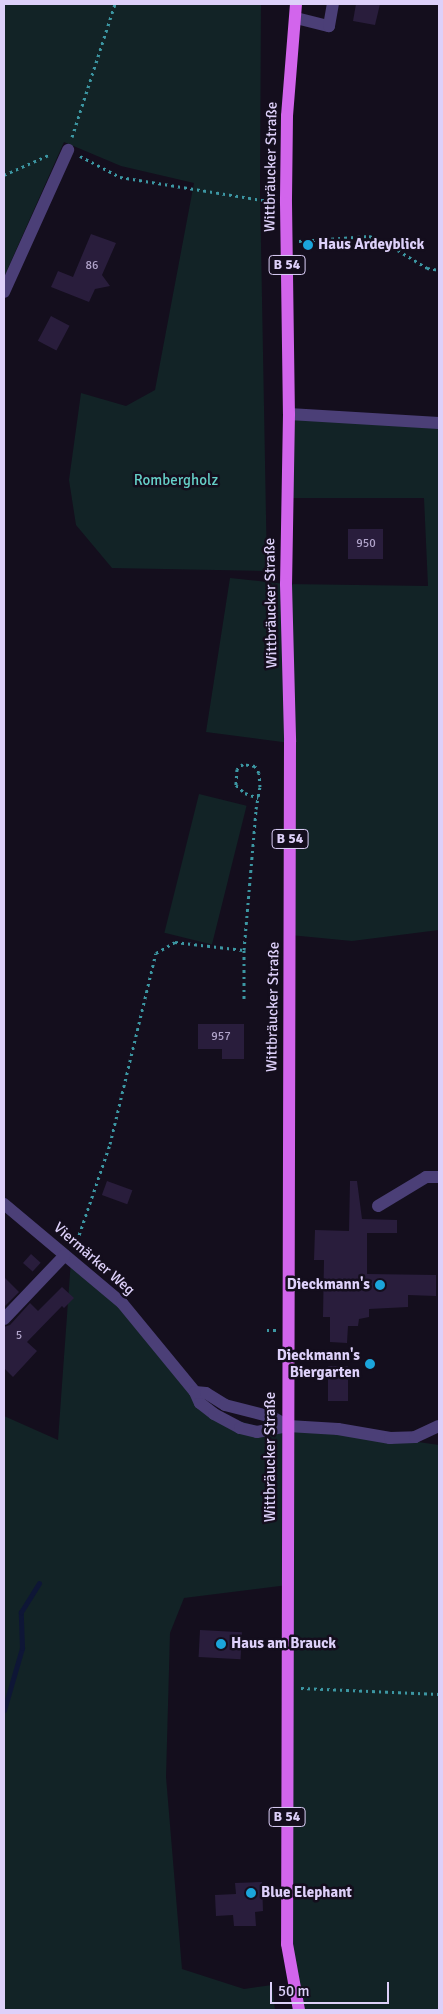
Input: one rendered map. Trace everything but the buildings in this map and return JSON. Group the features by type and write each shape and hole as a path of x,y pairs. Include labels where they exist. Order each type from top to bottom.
{"main road":[{"name":"Wittbräucker Straße","path":"296,4 287,116 286,203 288,414 286,524 290,742 286,1944 299,2010"}],"street":[{"path":"296,18 329,26 334,4"},
{"path":"4,292 68,150"},
{"path":"288,414 439,423"},
{"path":"378,1206 426,1177 439,1177"},
{"name":"Viermärker Weg","path":"4,1204 122,1303 195,1392 200,1402 214,1414 240,1428 257,1432 288,1426 338,1429 390,1438 415,1437 439,1426"},
{"path":"4,1319 68,1257"},
{"name":"Viermärker Weg","path":"195,1392 206,1393 225,1405 272,1418 288,1426"}],"path":[{"path":"68,150 115,4"},
{"path":"4,175 54,152 68,150 120,177 286,203"},
{"path":"4,169 9,172"},
{"path":"286,241 369,236 381,240 427,268 439,270"},
{"path":"244,1000 244,950 258,798 259,773 255,766 243,764 237,769 236,785 245,793 258,798"},
{"path":"68,1257 110,1144 156,953 175,942 244,950"},
{"path":"288,1687 439,1694"}],"green space":[{"name":"Rombergholz","path":"4,4 261,4 260,190 267,571 112,568 76,525 69,480 81,393 126,406 155,390 194,183 121,166 64,142 4,277"},
{"path":"289,414 439,423 439,930 352,941 290,935 290,743 206,732 230,578 286,584 428,586 424,498 286,498"},
{"path":"199,794 247,806 212,945 164,933"},
{"path":"71,1260 122,1303 214,1414 271,1430 390,1438 439,1445 439,2010 299,2010 287,1944 288,1585 184,1598 170,1633 166,1777 182,1969 244,1989 272,1985 275,2010 4,2010 4,1416 58,1440"}],"waterway":[{"path":"4,1710 22,1648 21,1612 39,1583"}],"place":[{"name":"Haus Ardeyblick","path":"308,245"},
{"name":"Dieckmann's","path":"380,1285"},
{"name":"Dieckmann's Biergarten","path":"370,1364"},
{"name":"Haus am Brauck","path":"221,1644"},
{"name":"Blue Elephant","path":"251,1893"}]}
